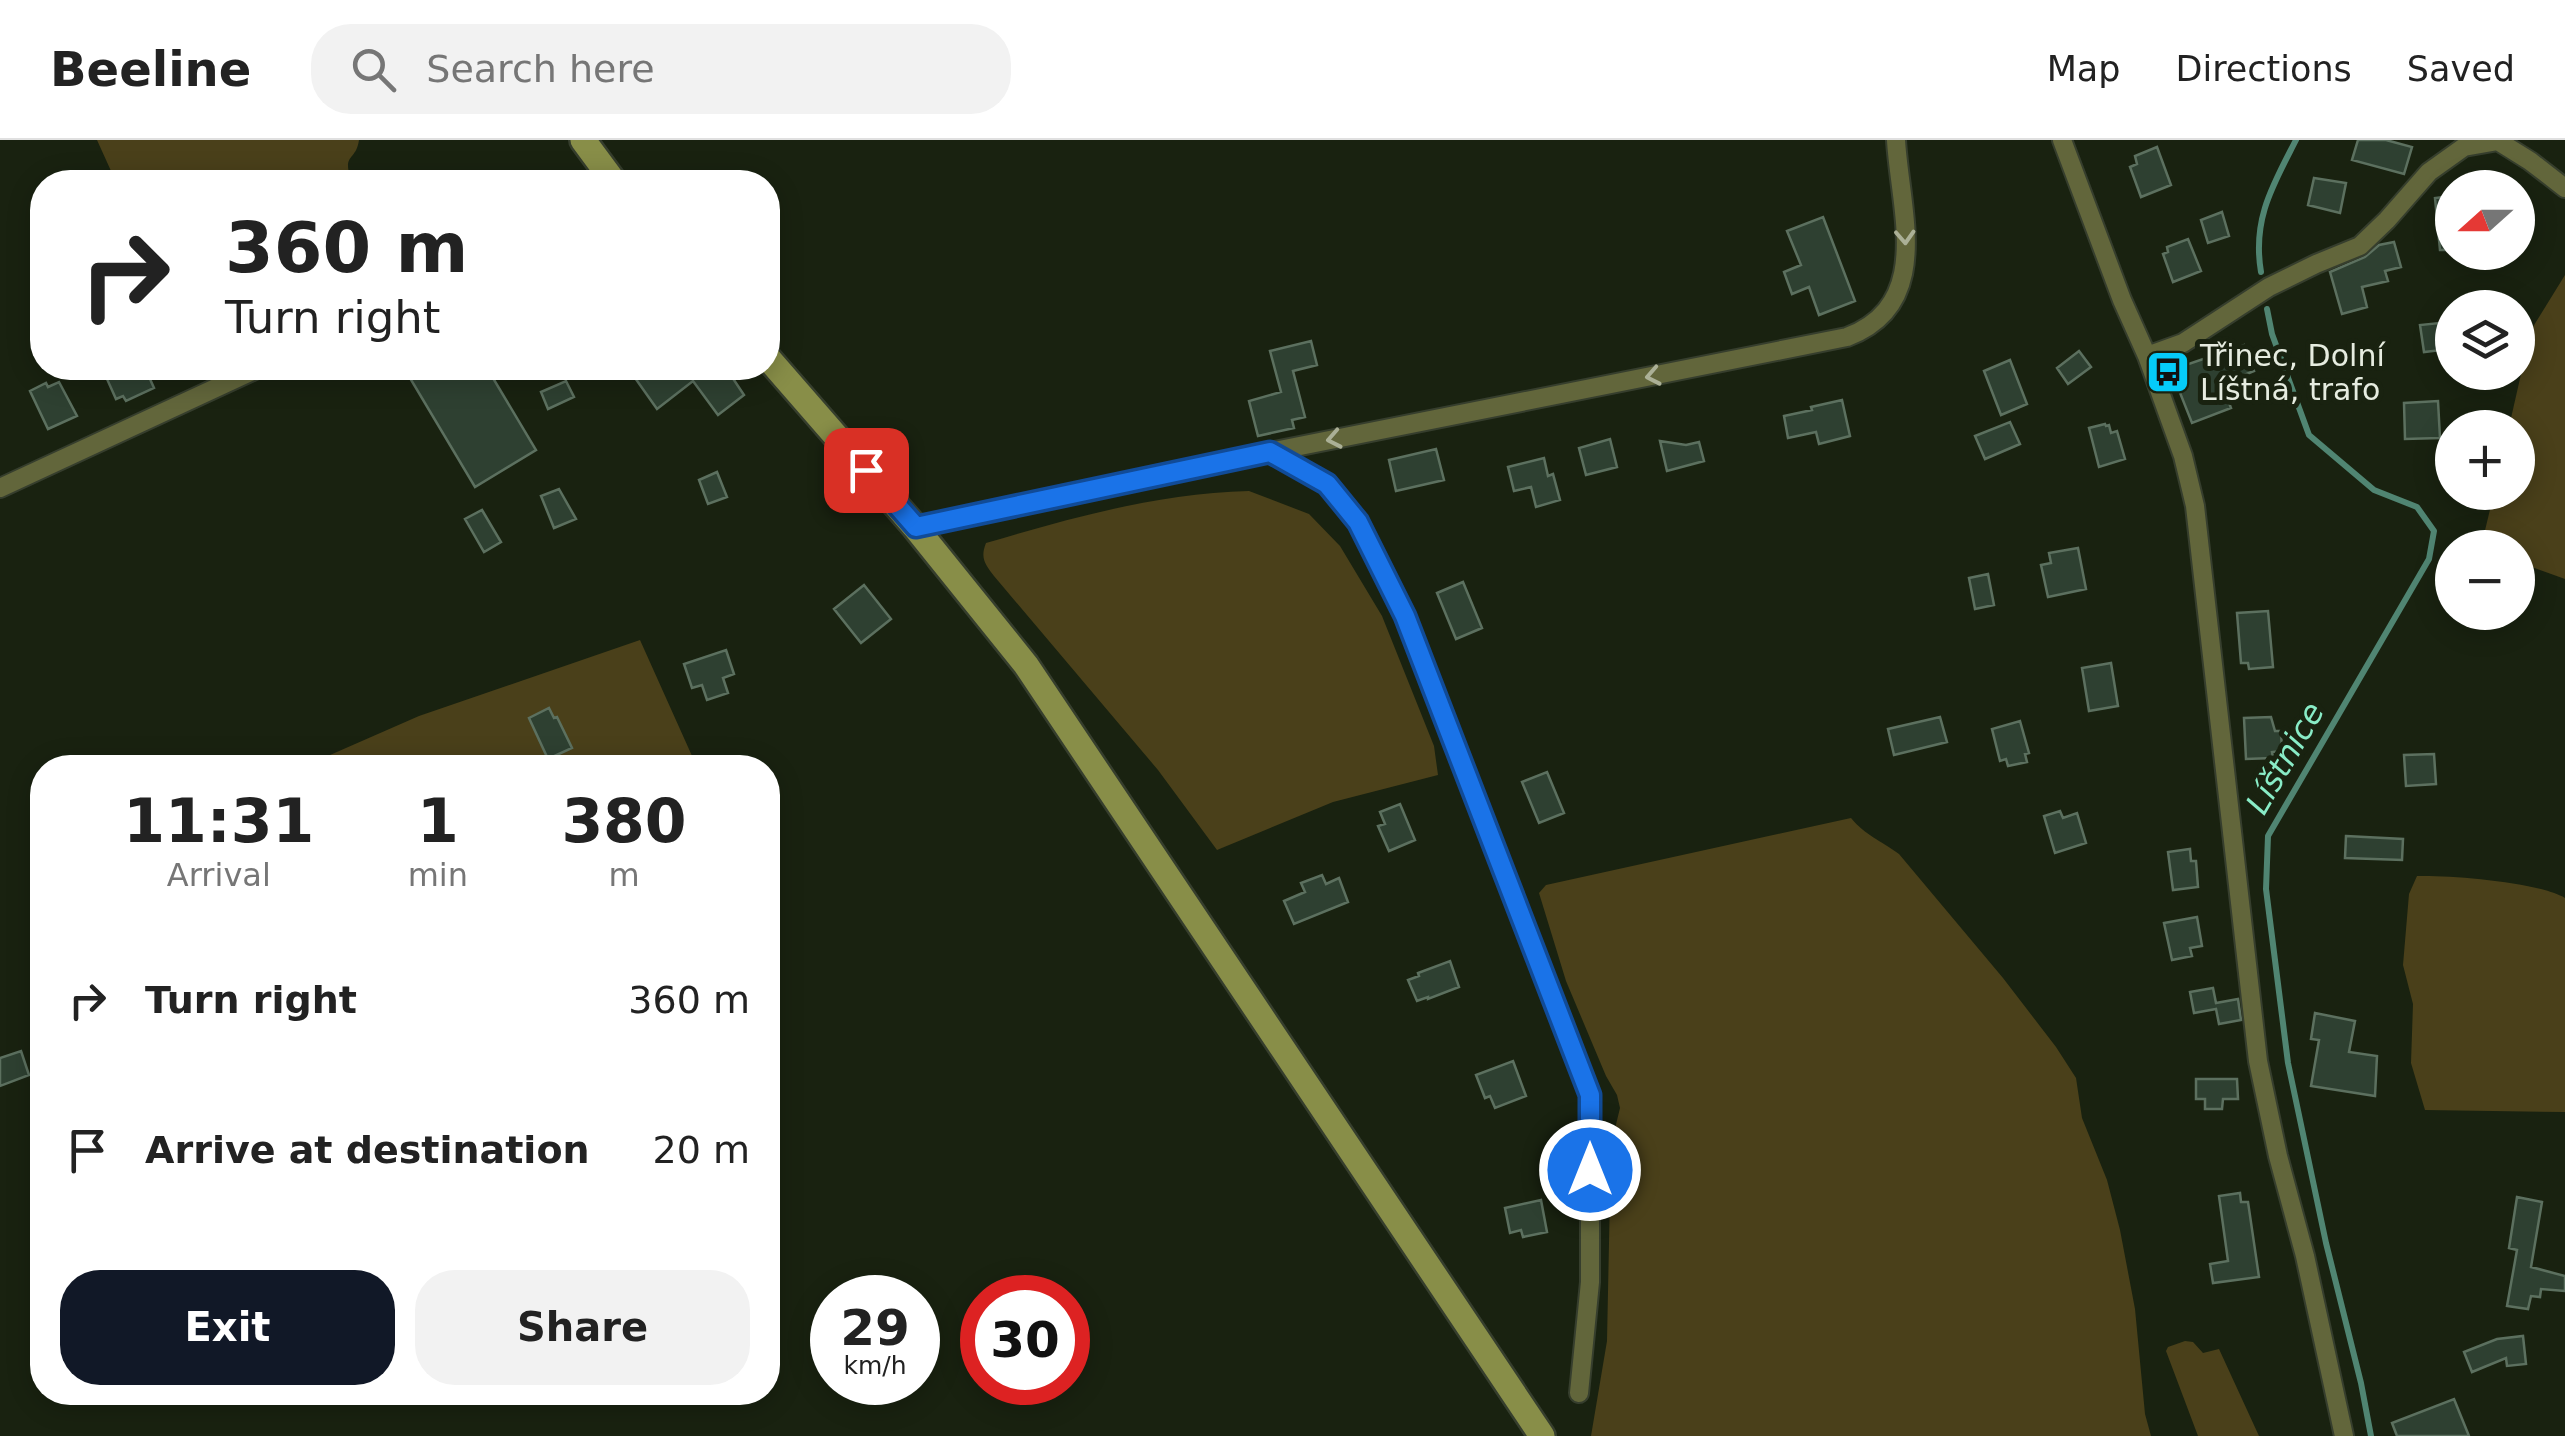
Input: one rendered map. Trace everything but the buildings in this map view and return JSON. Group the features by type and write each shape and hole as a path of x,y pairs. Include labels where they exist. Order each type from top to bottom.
{"street":[{"path":"582,140 605,170"},
{"path":"916,527 1847,337 1868,329 1892,303 1905,275 1907,241 1896,140"},
{"path":"2062,140 2122,300 2148,356 2184,456 2195,506 2258,1060 2344,1436"},
{"path":"2148,356 2184,342 2269,287 2360,246 2428,172 2464,147 2498,141 2565,188"},
{"path":"780,372 916,527 1026,666 1542,1436"},
{"path":"0,488 233,380"},
{"path":"1270,452 1327,484 1358,522 1405,616 1590,1095 1590,1282 1579,1393"}],"shaded area":[{"path":"97,140 359,140 349,170 111,170"},
{"path":"2565,275 2565,579 2535,568 2535,530 2485,530 2490,510 2535,510 2535,410 2513,410 2517,390 2535,390 2535,324"},
{"path":"1249,491 1309,514 1340,546 1382,616 1434,746 1438,775 1333,802 1217,850 1158,770 994,576 983,553 986,543 1116,508 1182,496"},
{"path":"640,640 692,755 330,755 419,716"},
{"path":"1851,818 1899,854 2003,978 2076,1078 2082,1118 2107,1180 2120,1230 2135,1309 2145,1414 2151,1436 1591,1436 1607,1341 1611,1145 1620,1108 1566,981 1539,893 1546,885"},
{"path":"2417,876 2515,884 2565,898 2565,1112 2425,1110 2411,1063 2413,1004 2403,965 2409,894"},
{"path":"2185,1341 2193,1342 2203,1353 2219,1349 2259,1436 2198,1436 2166,1351"}],"waterway":[{"name":"Líštnice","path":"2261,272 2259,235 2266,203 2296,140"},
{"name":"Líštnice","path":"2267,309 2272,334 2309,435 2374,490 2417,507 2434,531 2429,559 2268,836 2266,889 2288,1063 2371,1436"}],"place":[{"name":"Třinec, Dolní Líštná, trafo","path":"2168,372"}],"route":[{"path":"866,470 916,527 1270,452 1327,484 1358,522 1405,616 1590,1095 1590,1170"}]}
